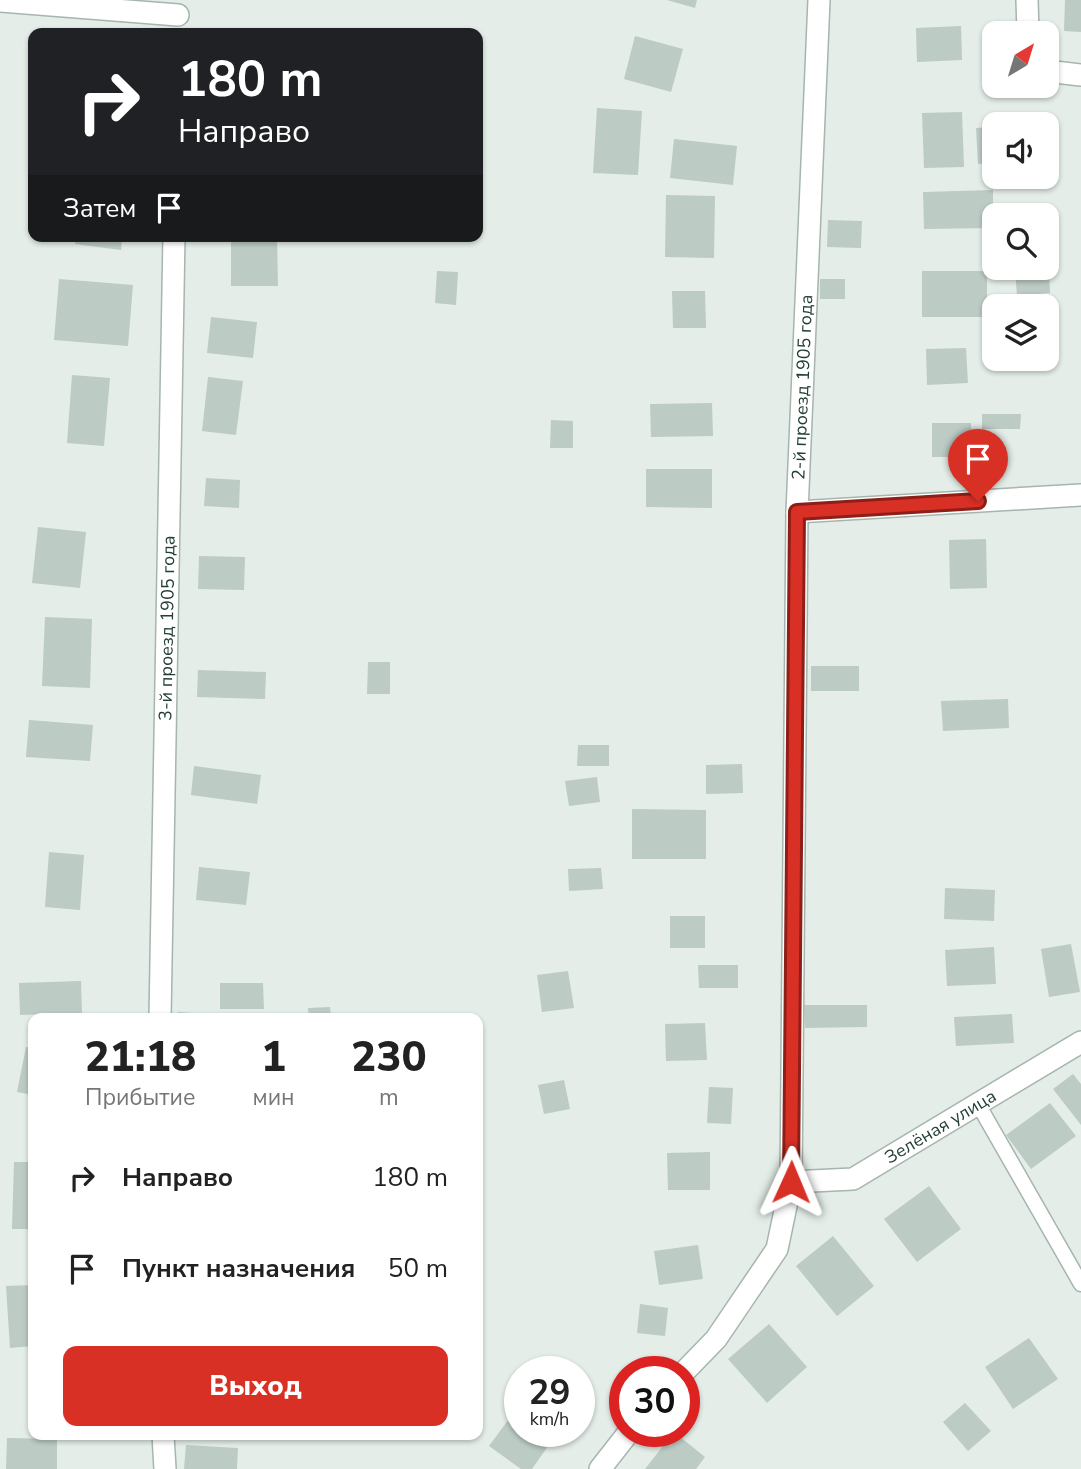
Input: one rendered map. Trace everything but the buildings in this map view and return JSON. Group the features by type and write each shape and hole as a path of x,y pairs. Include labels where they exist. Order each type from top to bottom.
{"street":[{"name":"2-й проезд 1905 года","path":"700,1356 716,1339 777,1249 791,1182 797,512 819,0"},
{"path":"1027,0 1028,21"},
{"path":"0,1 179,16"},
{"path":"1059,72 1081,75"},
{"name":"3-й проезд 1905 года","path":"160,1013 174,242"},
{"path":"797,512 1081,495"},
{"name":"Зелёная улица","path":"791,1182 853,1179 1081,1042"},
{"path":"163,1440 165,1469"},
{"path":"600,1469 617,1447"}],"lane":[{"path":"978,1104 1081,1284"}],"route":[{"path":"791,1182 797,512 978,501"}]}
